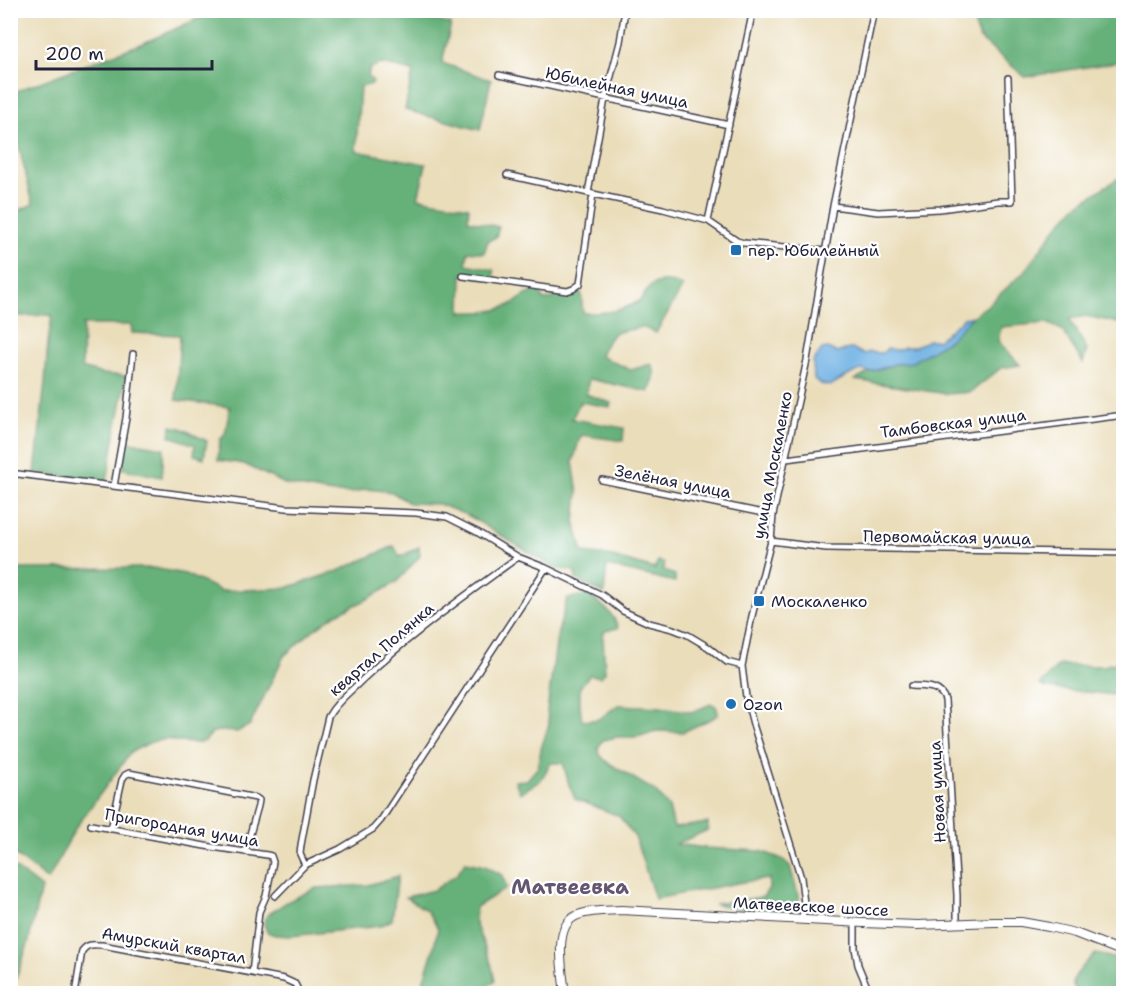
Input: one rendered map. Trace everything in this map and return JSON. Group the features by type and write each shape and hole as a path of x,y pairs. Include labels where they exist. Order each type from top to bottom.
{"main road":[{"name":"Матвеевское шоссе","path":"565,993 562,933 566,923 575,916 593,912 621,910 918,925 1021,922 1075,933 1124,952"}],"street":[{"path":"463,276 567,291 577,287 581,280 605,99 620,42 625,10"},
{"path":"708,221 753,10"},
{"name":"улица Москаленко","path":"797,920 804,903 801,878 753,724 742,666 771,541 773,515 807,360 833,206 874,10"},
{"name":"Юбилейная улица","path":"500,75 729,126"},
{"path":"833,206 878,212 940,209 1012,201 1008,78"},
{"path":"507,175 708,221 737,241 744,243 825,251"},
{"path":"114,486 134,354"},
{"name":"Тамбовская улица","path":"786,459 1124,414"},
{"path":"10,473 286,508 430,514 447,517 518,556 602,595 623,611 649,623 688,635 727,662 742,666"},
{"name":"Зелёная улица","path":"602,480 773,515"},
{"name":"Первомайская улица","path":"771,541 826,548 1124,554"},
{"name":"квартал Полянка","path":"305,865 300,854 301,845 313,780 328,717 333,709 370,672 409,639 518,556"},
{"path":"275,897 305,865 340,849 373,829 381,820 546,568"},
{"name":"Новая улица","path":"911,686 933,687 939,690 945,700 957,923"},
{"path":"111,829 122,780 129,773 259,800 245,852"},
{"name":"Пригородная улица","path":"91,825 271,856 273,862 266,897 259,912 252,973"},
{"path":"855,923 858,965 870,993"},
{"name":"Амурский квартал","path":"75,993 82,951 86,946 92,945 291,981 300,993"}],"green space":[{"path":"215,11 434,11 432,20 451,24 442,63 491,80 480,130 405,110 413,71 381,64 370,68 368,77 373,81 372,84 360,87 356,151 426,164 418,198 469,207 468,220 499,227 496,237 488,241 484,253 468,251 466,264 494,270 494,279 462,275 461,312 495,310 514,303 528,294 540,291 543,300 552,299 555,291 581,292 583,313 605,312 632,305 658,282 671,282 683,286 656,333 642,327 614,333 600,356 631,370 651,364 654,374 649,392 589,379 586,394 611,403 610,407 580,402 572,419 624,428 623,441 582,435 579,440 573,462 578,492 575,523 583,553 609,556 655,569 658,561 664,563 664,571 675,575 675,582 607,566 604,594 576,579 575,573 571,570 556,569 469,516 439,504 409,503 392,492 367,489 352,493 333,493 287,485 244,464 218,460 220,440 225,434 230,407 176,400 180,335 132,333 131,325 83,325 82,368 102,374 127,376 107,481 35,473 52,315 19,316 11,311 11,214 33,204 11,115 11,93 146,42"},
{"path":"974,11 1123,11 1123,61 1025,77 979,38"},
{"path":"1123,175 1123,324 1086,316 1069,319 1087,349 1083,363 1062,330 1047,323 1001,327 998,341 1020,365 1001,368 971,392 947,394 855,380 870,372 895,364 912,362 949,340 1024,272 1055,229 1076,206"},
{"path":"171,426 181,428 207,441 204,458 194,455 195,445 170,436"},
{"path":"125,441 164,448 162,477 123,469"},
{"path":"394,546 400,557 419,547 420,556 397,582 336,614 284,656 250,725 237,732 213,732 205,741 198,743 168,739 151,742 131,752 76,827 48,880 11,852 11,567 17,569 153,568 185,574 221,591 286,588 338,571"},
{"path":"586,594 610,613 618,628 605,631 603,636 605,672 601,677 590,675 580,687 582,721 599,719 618,705 660,707 692,712 711,704 716,707 718,714 683,732 656,731 637,737 603,740 598,748 600,755 607,762 655,791 669,807 674,828 708,823 708,830 676,844 761,851 782,859 790,866 799,899 793,913 739,909 714,904 763,897 769,888 769,879 655,899 635,837 619,816 575,799 563,763 551,763 540,781 520,793 515,781 527,780 538,767 549,724 547,711 557,636 567,599"},
{"path":"1123,661 1123,692 1115,695 1046,688 1040,685 1059,665 1103,666"},
{"path":"465,862 485,866 502,875 507,888 476,907 475,923 491,963 495,981 479,992 454,988 435,990 421,988 438,928 427,911 406,897 434,890 457,874"},
{"path":"11,865 41,888 28,944 11,993"},
{"path":"398,876 392,920 380,926 291,936 267,932 264,924 267,915 316,888 368,885"},
{"path":"1096,954 1123,960 1123,993 1078,993 1073,986 1073,980 1077,974"}],"water":[{"path":"973,316 949,340 912,362 895,364 870,372 861,370 830,386 814,379 813,362 822,349 828,348 837,353 853,349 863,354 914,347 929,340 938,340 964,318"}],"place":[{"name":"пер. Юбилейный","path":"736,250"},
{"name":"Москаленко","path":"759,601"},
{"name":"Ozon","path":"731,704"}],"district":[{"name":"Матвеевка","path":"570,887"}]}
